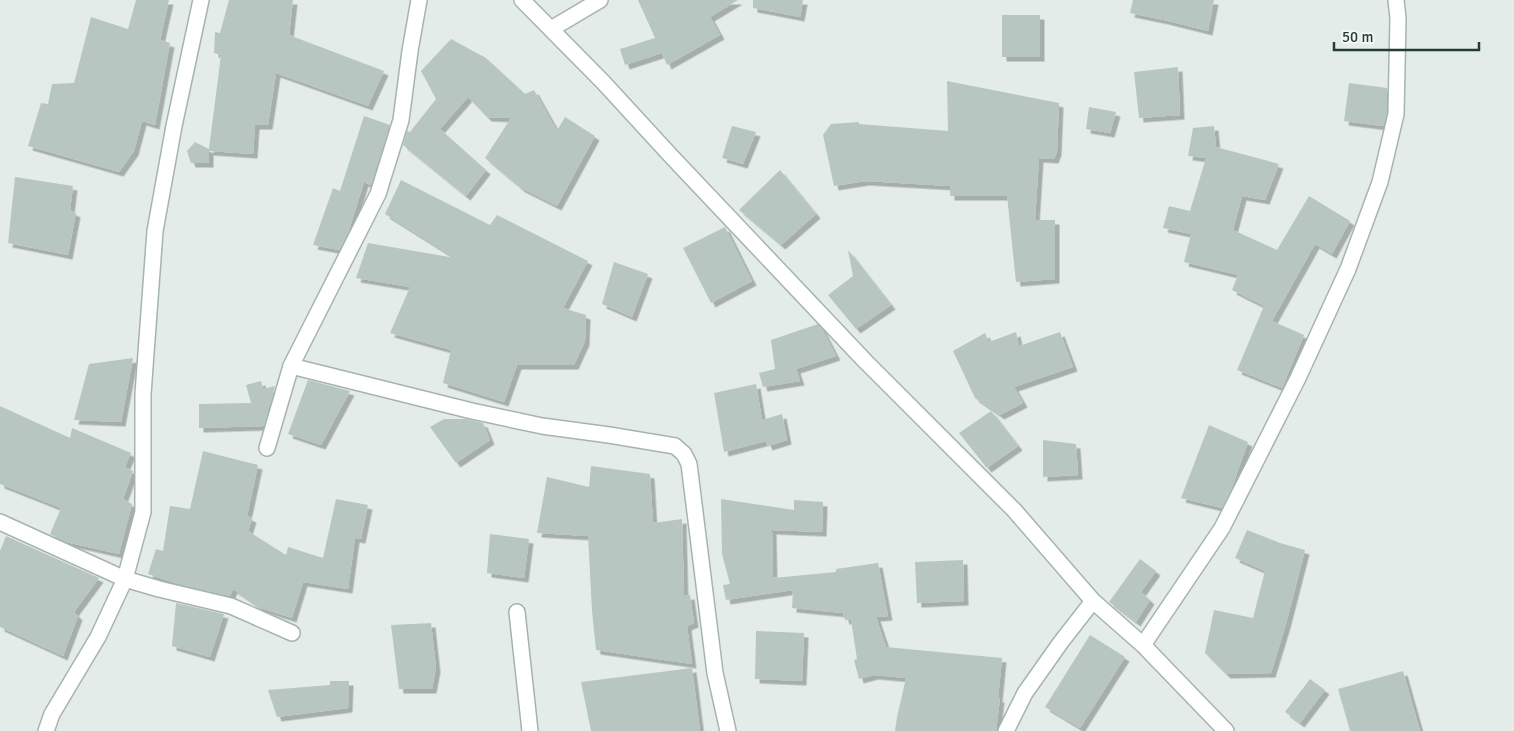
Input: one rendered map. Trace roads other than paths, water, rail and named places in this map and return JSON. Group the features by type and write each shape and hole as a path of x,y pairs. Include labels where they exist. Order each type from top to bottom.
{"street":[{"path":"46,731 52,714 98,637 125,579 143,512 143,394 155,231 174,126 201,0"},
{"path":"267,448 291,366 378,194 401,120 419,0"},
{"path":"522,0 603,82 670,156 865,361 1014,510 1093,601 1143,645 1226,731"},
{"path":"551,30 600,0"},
{"path":"1143,645 1222,528 1298,378 1348,269 1380,182 1396,114 1398,18 1396,0"},
{"path":"291,366 472,411 542,426 675,446 684,454 689,464 715,672 728,731"},
{"path":"0,522 125,579 232,606 292,633"},
{"path":"1006,731 1025,693 1093,601"},
{"path":"517,612 530,731"}]}
